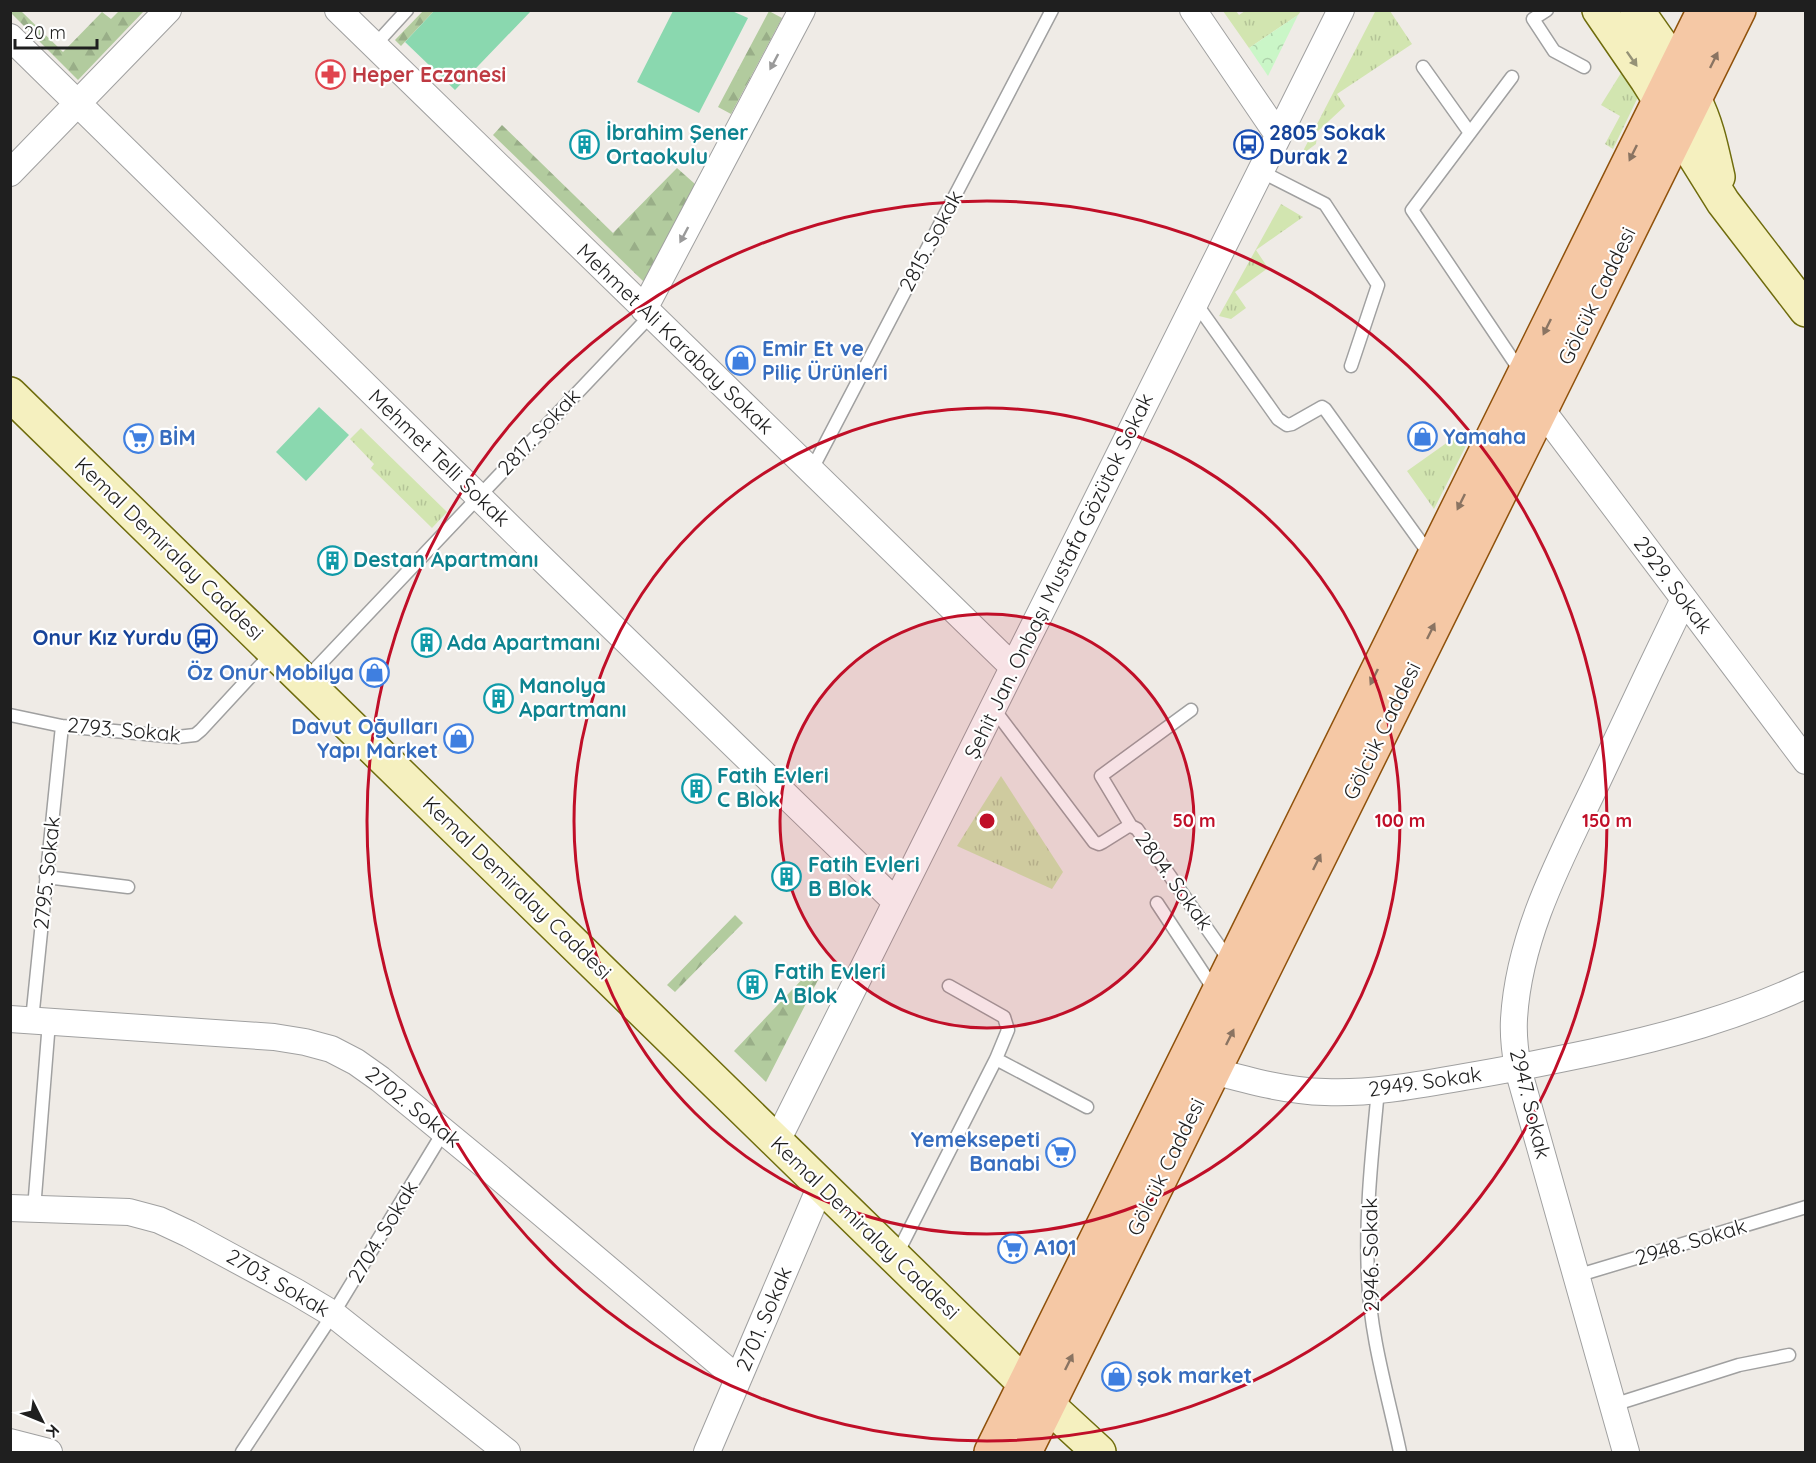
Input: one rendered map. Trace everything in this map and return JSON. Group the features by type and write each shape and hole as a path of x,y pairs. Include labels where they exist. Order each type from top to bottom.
{"main road":[{"name":"Gölcük Caddesi","path":"991,1452 1704,10"},
{"name":"Gölcük Caddesi","path":"1025,1452 1738,10"}],"street":[{"path":"10,173 168,10"},
{"name":"Mehmet Ali Karabay Sokak","path":"338,10 1013,667"},
{"path":"648,312 802,10"},
{"path":"1192,10 1278,135"},
{"name":"Şehit Jan. Onbaşı Mustafa Gözütok Sokak","path":"777,1142 1341,10"},
{"path":"1599,10 1724,202 1806,310"},
{"path":"1637,10 1695,99 1709,140 1724,202"},
{"name":"Mehmet Telli Sokak","path":"10,37 896,902"},
{"name":"Kemal Demiralay Caddesi","path":"10,394 1024,1383 1099,1452"},
{"name":"2929. Sokak","path":"1541,410 1806,761"},
{"name":"2947. Sokak","path":"1626,1452 1518,1069 1514,1044 1514,1019 1518,981 1531,931 1550,881 1683,599"},
{"name":"2949. Sokak","path":"1213,1071 1248,1081 1287,1088 1325,1092 1378,1090 1518,1069 1652,1039 1716,1021 1806,985"},
{"name":"2702. Sokak","path":"30,1020 274,1037 331,1049 356,1062 380,1079 738,1379"},
{"name":"2701. Sokak","path":"707,1452 821,1185"},
{"name":"2703. Sokak","path":"22,1209 129,1212 159,1220 189,1234 333,1314 507,1452"},
{"path":"10,1442 49,1452"}],"lane":[{"path":"374,46 407,10"},
{"name":"2815. Sokak","path":"811,471 1052,10"},
{"path":"1547,10 1533,19 1554,51 1584,67"},
{"path":"1423,67 1470,133"},
{"path":"1512,77 1412,210 1523,376"},
{"path":"1260,171 1325,204 1378,285 1351,366"},
{"path":"1196,302 1278,419 1287,425 1292,424 1317,409 1322,407 1325,409 1432,559"},
{"name":"2817. Sokak","path":"304,681 648,312"},
{"name":"2793. Sokak","path":"10,715 62,726 177,737 195,735 274,651"},
{"name":"2804. Sokak","path":"993,708 1094,842 1103,842 1131,826 1137,828 1232,964"},
{"path":"1131,826 1101,776 1191,710"},
{"name":"2795. Sokak","path":"22,1209 30,1020 62,726"},
{"path":"46,877 128,887"},
{"path":"1157,903 1217,995"},
{"path":"896,1257 996,1059 1008,1030 1005,1017 949,986"},
{"path":"996,1059 1087,1107"},
{"name":"2946. Sokak","path":"1378,1090 1367,1227 1368,1279 1374,1329 1400,1452"},
{"name":"2704. Sokak","path":"242,1452 333,1314 444,1131"},
{"name":"2948. Sokak","path":"1576,1276 1806,1207"},
{"path":"1613,1405 1739,1365 1789,1355"}],"green space":[{"path":"1376,10 1390,11 1412,44 1337,94 1345,106 1317,132 1316,144 1301,155"},
{"path":"10,11 21,11 63,52 102,12 111,19 119,11 144,11 78,80"},
{"path":"423,11 434,11 401,46 395,40"},
{"path":"434,11 531,11 455,90 405,42"},
{"path":"673,11 732,11 748,18 699,113 637,82"},
{"path":"769,11 782,18 731,114 718,107"},
{"path":"1223,11 1236,11 1239,15 1245,11 1301,11 1249,48"},
{"path":"1298,15 1268,76 1249,48"},
{"path":"1621,73 1638,97 1613,149 1605,144 1620,116 1601,105"},
{"path":"502,125 613,233 677,168 695,184 644,282 493,135"},
{"path":"1281,204 1303,217 1256,250 1268,268 1235,292 1246,308 1231,319 1219,316"},
{"path":"319,407 349,435 306,481 276,452"},
{"path":"361,428 447,512 432,528 371,468 374,464 350,439"},
{"path":"1462,432 1469,440 1434,509 1407,471"},
{"path":"1001,776 1063,872 1052,889 957,846"},
{"path":"735,915 743,923 675,992 667,985"},
{"path":"809,972 818,980 766,1082 734,1051"}],"place":[{"name":"Heper Eczanesi","path":"331,75"},
{"name":"İbrahim Şener Ortaokulu","path":"585,145"},
{"name":"2805 Sokak Durak 2","path":"1248,145"},
{"name":"Emir Et ve Piliç Ürünleri","path":"741,361"},
{"name":"Yamaha","path":"1422,437"},
{"name":"BİM","path":"138,438"},
{"name":"Destan Apartmanı","path":"332,560"},
{"name":"Onur Kız Yurdu","path":"203,638"},
{"name":"Ada Apartmanı","path":"426,643"},
{"name":"Öz Onur Mobilya","path":"375,673"},
{"name":"Manolya Apartmanı","path":"498,698"},
{"name":"Davut Oğulları Yapı Market","path":"459,739"},
{"name":"Fatih Evleri C Blok","path":"696,788"},
{"name":"Fatih Evleri B Blok","path":"787,877"},
{"name":"Fatih Evleri A Blok","path":"753,984"},
{"name":"Yemeksepeti Banabi","path":"1061,1152"},
{"name":"A101","path":"1013,1248"},
{"name":"şok market","path":"1116,1376"}]}
